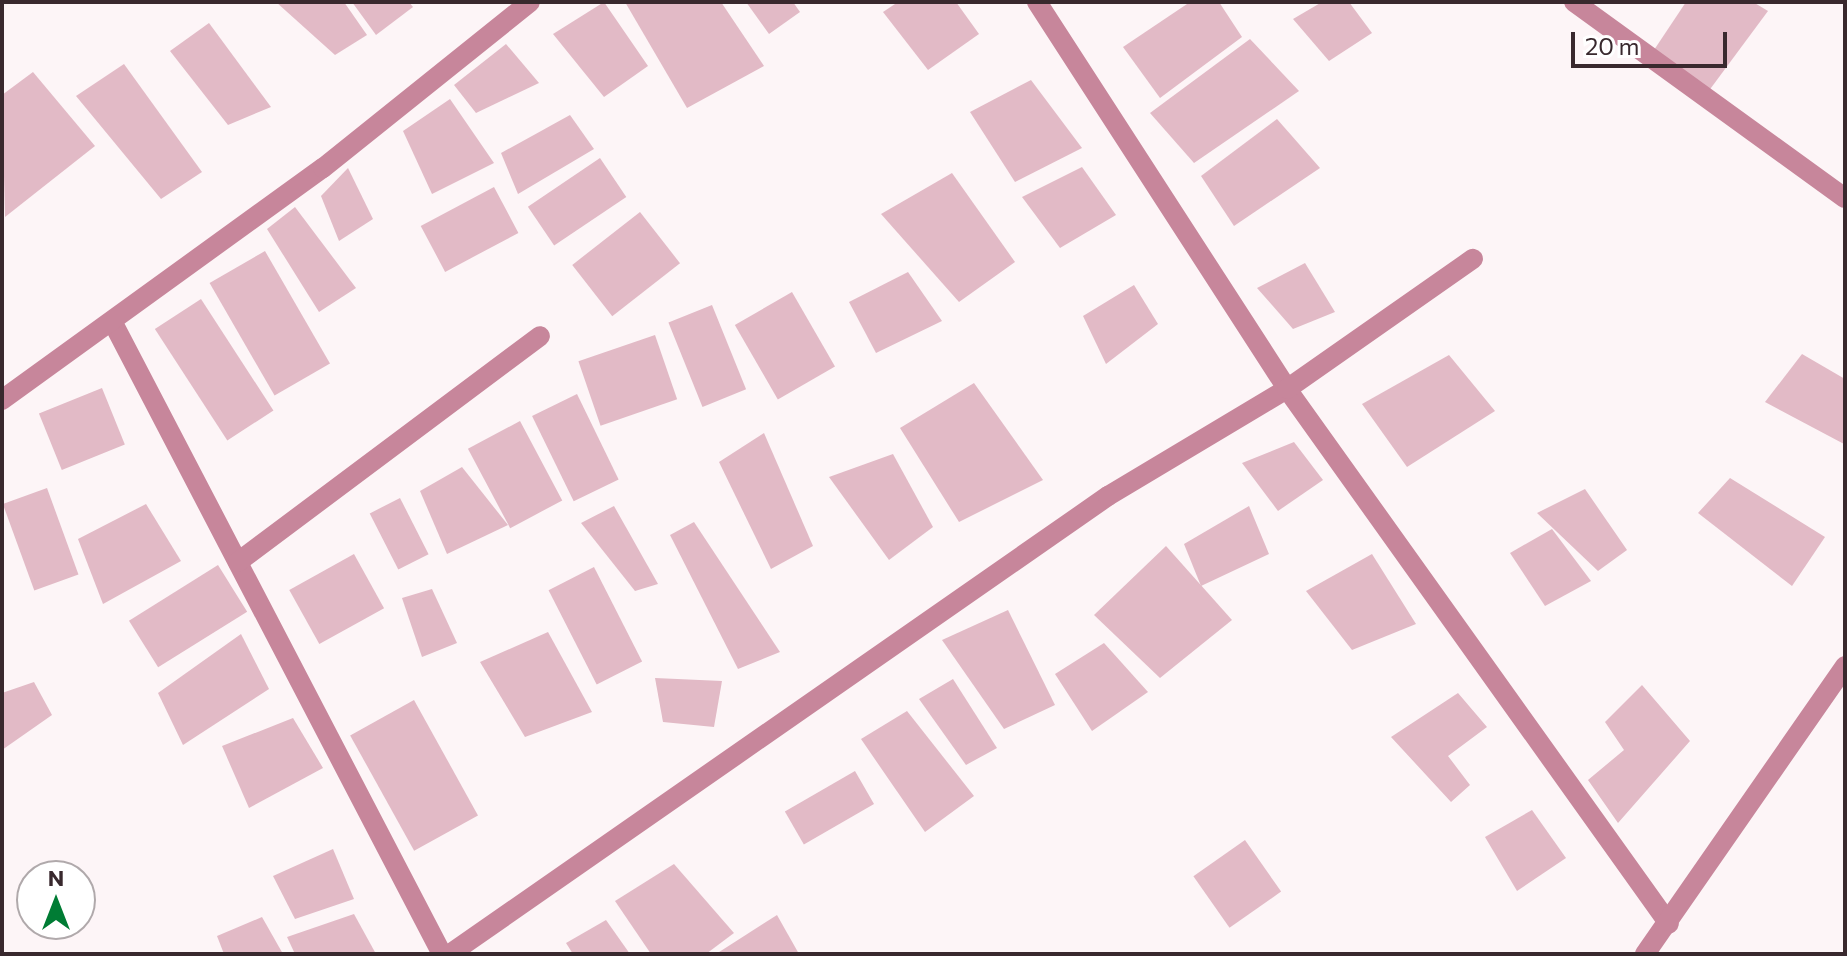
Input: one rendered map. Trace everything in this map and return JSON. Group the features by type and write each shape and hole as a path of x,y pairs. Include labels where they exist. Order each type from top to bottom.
{"street":[{"path":"2,400 323,168 530,2"},
{"path":"1037,2 1287,389 1669,924"},
{"path":"1574,2 1845,198"},
{"path":"450,954 1108,496 1287,389 1473,259"},
{"path":"112,321 442,954"},
{"path":"238,562 540,336"},
{"path":"1645,954 1669,924 1845,666"}],"building":[{"path":"276,2 344,2 367,35 335,55"},
{"path":"352,2 409,2 413,7 376,35"},
{"path":"604,2 648,66 604,97 553,34"},
{"path":"625,2 721,2 764,66 687,108"},
{"path":"746,2 793,2 800,12 769,34"},
{"path":"898,2 956,2 979,34 928,70 883,12"},
{"path":"1190,2 1219,2 1242,37 1160,98 1123,47"},
{"path":"1322,2 1349,2 1372,33 1329,61 1293,19"},
{"path":"1686,2 1753,2 1768,11 1708,92 1648,59"},
{"path":"209,23 271,107 228,125 170,51"},
{"path":"1250,39 1299,91 1194,163 1150,113"},
{"path":"506,44 539,83 476,113 454,85"},
{"path":"124,64 202,172 161,199 76,96"},
{"path":"33,72 95,146 5,217 2,95"},
{"path":"1031,80 1082,148 1015,182 970,112"},
{"path":"450,99 494,163 432,194 403,131"},
{"path":"570,115 594,149 518,194 501,153"},
{"path":"1277,119 1320,168 1234,226 1201,176"},
{"path":"600,158 626,197 554,246 528,207"},
{"path":"1082,167 1116,215 1060,248 1022,197"},
{"path":"348,168 373,219 339,241 321,196"},
{"path":"952,173 1015,262 959,302 881,214"},
{"path":"494,187 518,233 445,272 421,226"},
{"path":"295,207 356,288 319,312 267,229"},
{"path":"640,212 680,263 612,316 572,265"},
{"path":"265,251 330,364 275,396 210,283"},
{"path":"1305,263 1335,312 1293,329 1257,288"},
{"path":"908,272 942,321 876,353 849,302"},
{"path":"1134,285 1158,324 1106,364 1083,316"},
{"path":"792,292 835,366 778,399 735,325"},
{"path":"201,299 273,411 227,440 155,329"},
{"path":"712,305 746,389 703,407 668,323"},
{"path":"655,335 677,399 601,426 578,361"},
{"path":"1802,354 1845,379 1844,444 1765,402"},
{"path":"1449,355 1495,411 1407,467 1362,404"},
{"path":"974,383 1043,480 959,522 900,428"},
{"path":"102,388 125,445 62,470 39,413"},
{"path":"577,394 619,479 574,501 532,416"},
{"path":"520,421 562,500 510,528 468,449"},
{"path":"764,433 813,546 771,569 719,462"},
{"path":"1294,442 1323,480 1278,511 1242,463"},
{"path":"893,454 933,527 889,560 829,477"},
{"path":"462,467 508,525 447,554 420,491"},
{"path":"1730,478 1825,537 1792,586 1698,513"},
{"path":"47,488 78,574 34,591 3,504"},
{"path":"1585,489 1627,550 1598,571 1537,513"},
{"path":"400,498 429,554 398,570 370,513"},
{"path":"146,504 181,561 103,604 78,539"},
{"path":"614,506 658,584 635,591 581,523"},
{"path":"1249,506 1269,554 1201,586 1184,544"},
{"path":"694,522 780,652 738,669 670,535"},
{"path":"1552,529 1591,581 1545,606 1510,553"},
{"path":"1166,546 1232,620 1160,678 1094,615"},
{"path":"354,554 384,608 319,644 289,590"},
{"path":"1372,554 1416,624 1352,650 1306,591"},
{"path":"218,565 247,612 158,667 129,621"},
{"path":"594,567 642,661 597,685 549,590"},
{"path":"432,589 457,643 422,657 402,598"},
{"path":"1008,610 1055,705 1004,729 942,640"},
{"path":"548,632 592,712 525,737 480,662"},
{"path":"241,634 269,689 183,745 158,693"},
{"path":"1104,643 1148,692 1092,731 1055,674"},
{"path":"655,678 722,681 714,727 663,722"},
{"path":"953,679 997,748 966,765 919,699"},
{"path":"34,682 52,715 2,750 2,693"},
{"path":"1642,685 1690,741 1618,823 1588,780 1624,750 1605,722"},
{"path":"1458,693 1487,727 1448,756 1470,785 1451,802 1391,737"},
{"path":"414,700 478,815 414,851 350,735"},
{"path":"907,711 974,796 925,832 861,739"},
{"path":"293,718 323,768 249,808 222,746"},
{"path":"855,771 874,804 804,844 785,812"},
{"path":"1532,810 1566,858 1517,891 1485,837"},
{"path":"1245,840 1281,892 1230,928 1193,876"},
{"path":"333,849 354,899 295,919 273,876"},
{"path":"674,864 734,933 706,954 651,954 615,901"},
{"path":"354,914 376,954 295,954 287,937"},
{"path":"777,915 799,954 716,954"},
{"path":"262,917 283,954 224,954 217,936"},
{"path":"606,920 630,954 573,954 566,943"}]}
